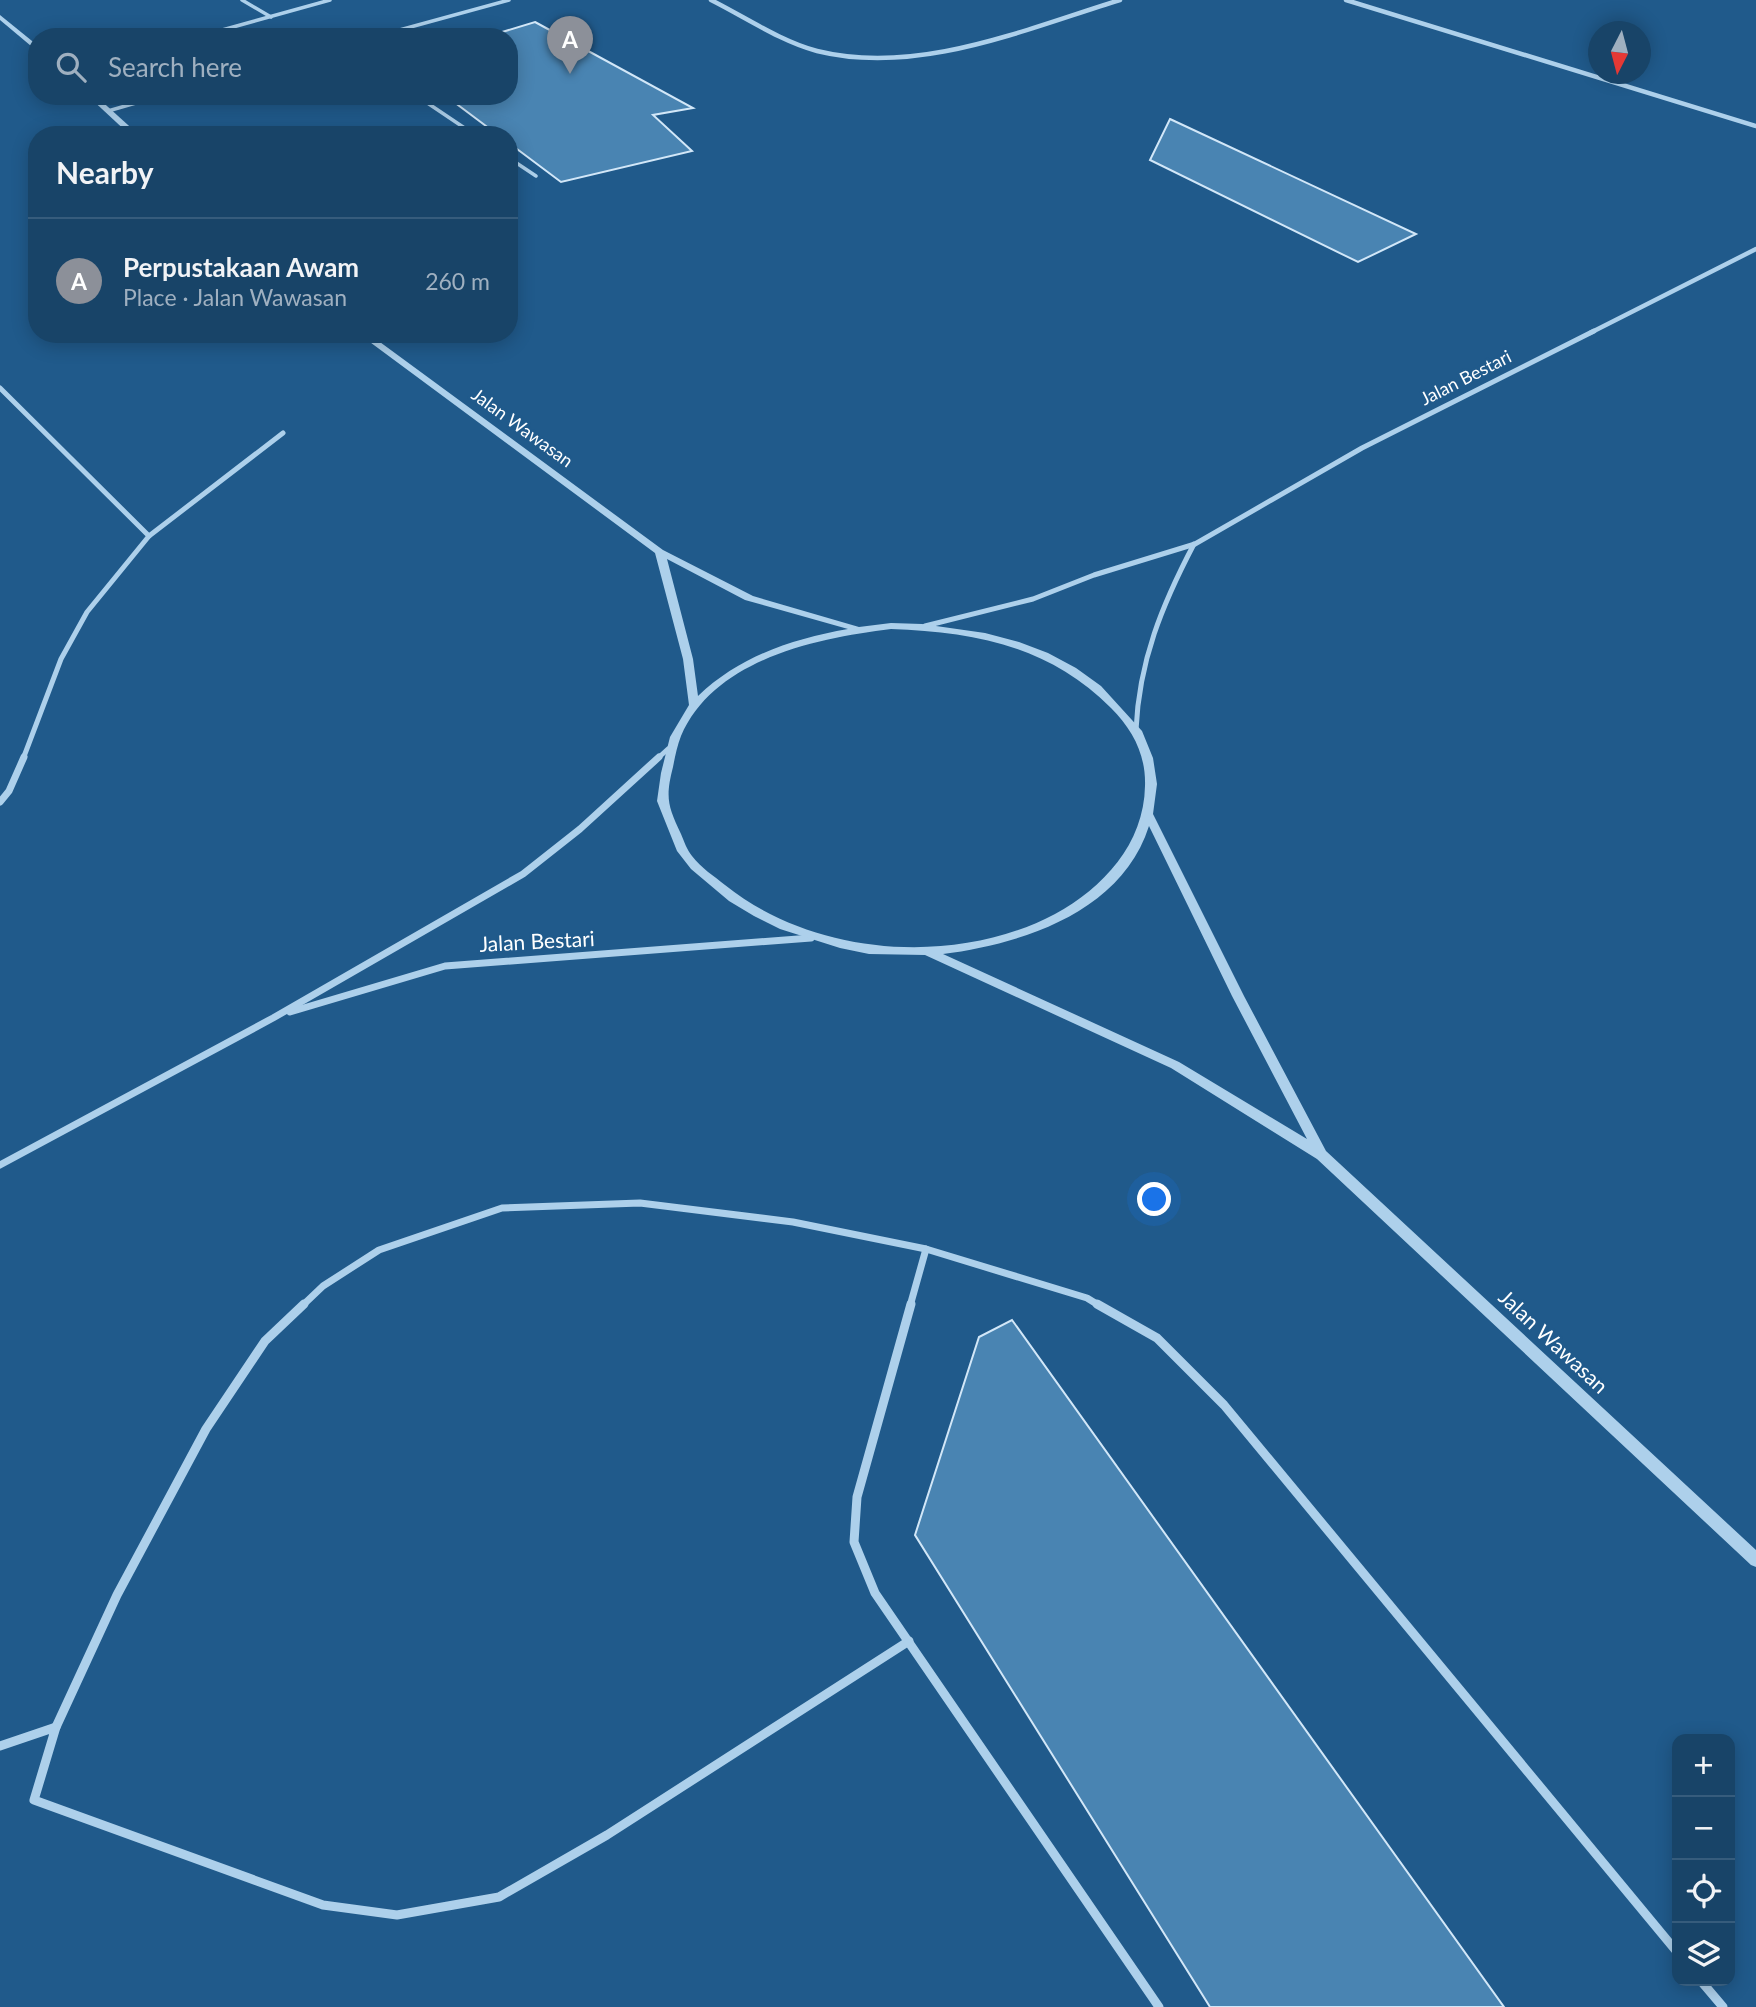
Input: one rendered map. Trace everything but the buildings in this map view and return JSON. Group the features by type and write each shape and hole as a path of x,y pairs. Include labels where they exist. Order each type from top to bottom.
{"street":[{"path":"711,0 814,50 877,58 952,49 1120,0"},
{"path":"1346,0 1756,126"},
{"path":"0,17 28,40"},
{"path":"101,105 125,126"},
{"name":"Jalan Bestari","path":"925,626 1033,599 1094,575 1195,544 1362,448 1756,249"},
{"name":"Jalan Wawasan","path":"375,343 660,552 748,598 857,628"},
{"path":"0,388 149,536"},
{"path":"0,802 9,791 39,722 61,659 87,612 149,536 282,433"},
{"path":"1136,730 1101,689 1051,657 991,636 925,626 857,628 809,638 765,654 725,677 694,705 668,749 662,804 686,858 738,905 811,938 867,949 926,951 1003,939 1070,911 1118,872 1150,817 1153,777 1136,730 1136,695 1146,646 1161,606 1195,544"},
{"path":"660,552 688,659 694,705"},
{"name":"Jalan Bestari","path":"0,1165 273,1018 523,874 580,829 668,749"},
{"path":"1150,817 1238,996 1322,1155"},
{"name":"Jalan Bestari","path":"273,1018 445,965 811,938"},
{"path":"926,951 1016,995 1175,1065 1322,1155"},
{"name":"Jalan Wawasan","path":"1322,1155 1756,1560"},
{"path":"909,1641 607,1835 499,1897 397,1915 323,1905 34,1800 56,1727 117,1595 199,1441 265,1341 323,1286 379,1250 502,1208 640,1203 793,1222 926,1249 1087,1298 1157,1338 1224,1405 1672,1946"},
{"path":"926,1249 868,1447 857,1496 854,1542 875,1593 1159,2007"},
{"path":"0,1746 56,1727"},
{"path":"1705,1986 1723,2007"}],"lane":[{"path":"242,0 271,17"},
{"path":"230,28 330,0"},
{"path":"407,28 509,0"},
{"path":"108,111 129,105"},
{"path":"430,105 462,126"},
{"path":"518,164 536,176"}],"place":[{"name":"Perpustakaan Awam","path":"570,74"}]}
